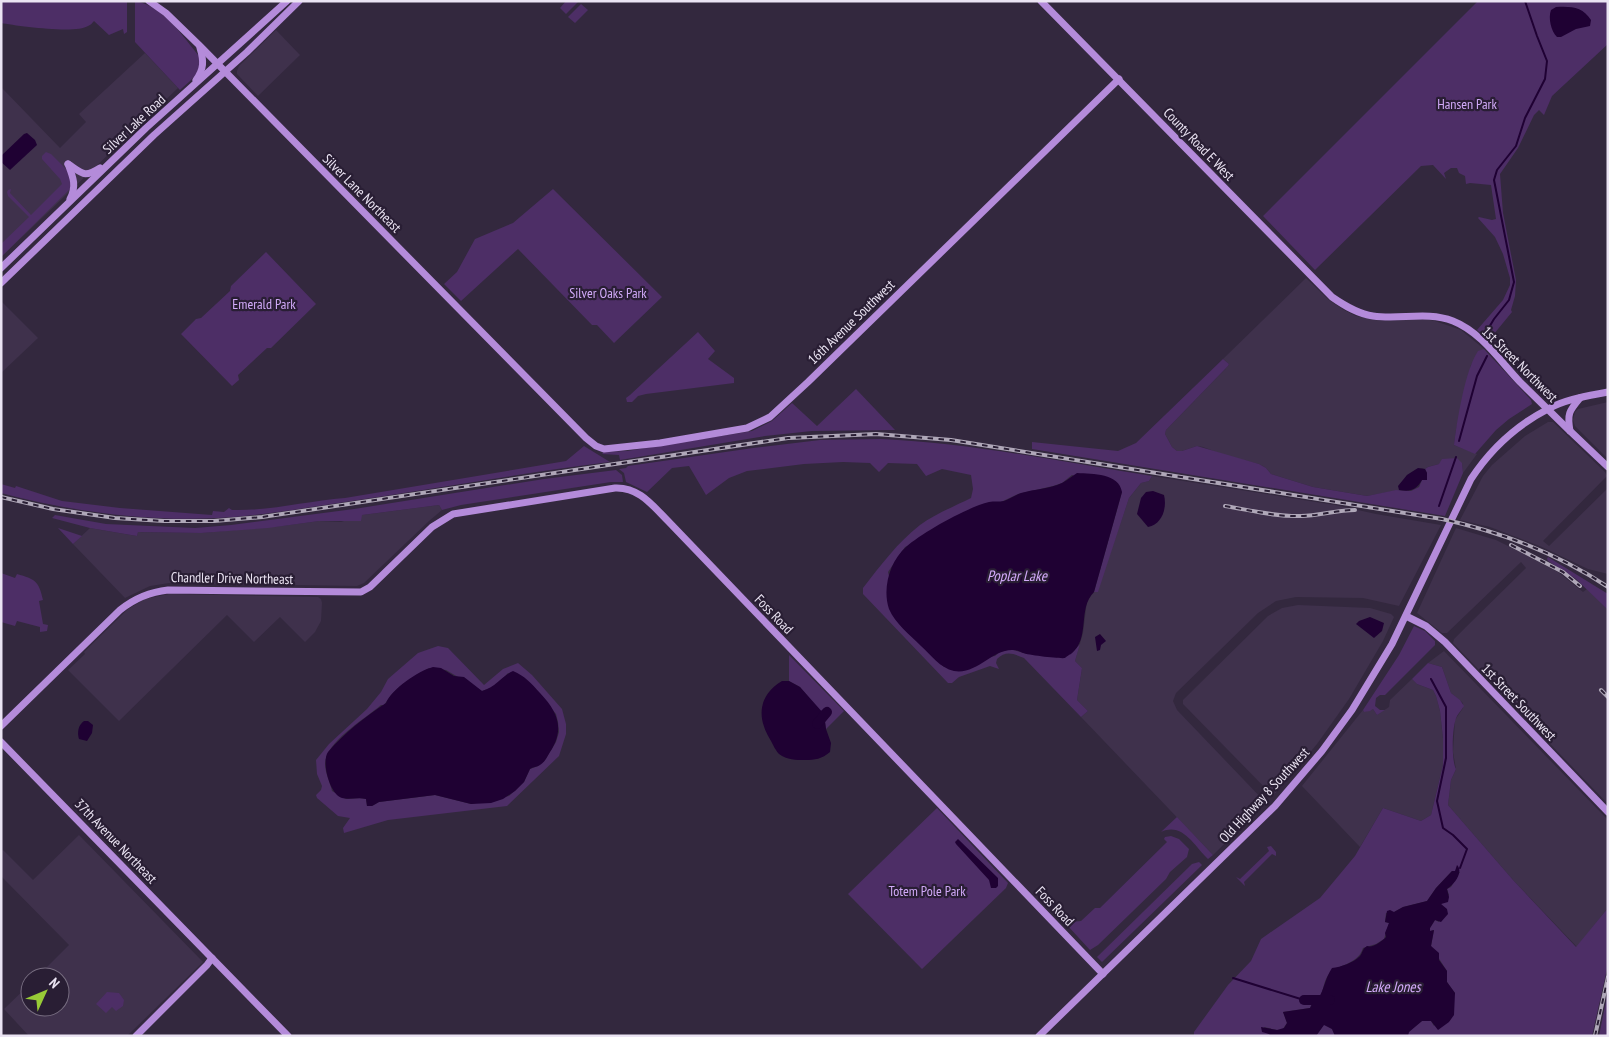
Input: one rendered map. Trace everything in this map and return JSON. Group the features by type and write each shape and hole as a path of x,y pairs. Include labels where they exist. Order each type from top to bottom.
{"street":[{"name":"Silver Lane Northeast","path":"149,1 166,13 555,406"},
{"name":"Silver Lake Road","path":"1,268 112,161 287,1"},
{"path":"1,283 154,135 247,52 298,1"},
{"name":"County Road E West","path":"1041,1 1324,290 1340,303"},
{"path":"192,87 203,68 203,56 199,46"},
{"name":"16th Avenue Southwest","path":"555,406 586,438 596,446 604,449 660,443 747,428 763,421 778,411 1118,79"},
{"path":"67,204 74,192 68,164 83,174 90,174 112,161"},
{"path":"1,263 15,254"},
{"name":"1st Street Northwest","path":"1340,303 1351,309 1373,316 1422,316 1452,321 1481,340 1608,467"},
{"path":"1548,409 1582,397 1608,392"},
{"path":"1570,431 1569,414 1571,408 1582,397"},
{"name":"Old Highway 8 Southwest","path":"1039,1036 1270,811 1303,775 1360,699 1392,644 1471,479 1493,451 1515,431 1548,409"},
{"name":"Foss Road","path":"364,591 432,526 453,514 614,488 624,488 636,492 668,521 1103,974"},
{"name":"Chandler Drive Northeast","path":"1,726 120,610 135,598 143,595 168,590 357,593 364,591"},
{"name":"1st Street Southwest","path":"1406,616 1426,626 1444,642 1608,812"},
{"name":"37th Avenue Northeast","path":"1,742 288,1036"},
{"path":"136,1036 212,958"}],"shaded area":[{"path":"276,30 300,55 258,96 237,74 237,71 239,66"},
{"path":"145,53 178,88 1,257 1,87 60,148 86,122 79,114"},
{"path":"1306,278 1329,300 1356,316 1381,321 1425,319 1435,321 1461,330 1484,349 1471,365 1456,430 1454,445 1477,454 1463,473 1462,463 1439,464 1425,469 1422,468 1407,475 1399,490 1367,496 1313,487 1271,474 1259,464 1224,455 1203,447 1197,446 1177,451 1172,447 1165,434 1166,430 1228,366 1229,364 1223,359"},
{"path":"1,301 38,338 1,373"},
{"path":"1608,402 1608,459 1575,426 1573,420 1578,409"},
{"path":"1548,422 1553,422 1607,476 1543,541 1549,546 1608,488 1608,574 1588,569 1542,547 1490,527 1460,520 1483,476 1492,465 1525,436"},
{"path":"1152,476 1335,505 1441,525 1399,606 1363,598 1296,597 1276,601 1258,613 1176,693 1173,701 1177,710 1266,803 1213,855 1081,717 1088,711 1077,700 1082,668 1075,661 1083,633 1087,601 1094,592 1097,592 1129,498 1141,483 1149,481"},
{"path":"439,505 442,510 364,583 357,586 169,583 150,586 125,598 73,544 90,528 137,536 138,532 201,533 319,521 341,522 362,515"},
{"path":"1456,528 1496,540 1558,572 1583,592 1587,589 1608,610 1608,804 1453,643 1454,639 1526,568 1521,562 1447,633 1442,633 1417,613"},
{"path":"169,594 318,597 322,603 321,621 315,632 305,642 280,617 254,642 227,615 119,721 68,670 128,609 145,599"},
{"path":"1298,605 1370,608 1391,614 1394,617 1383,641 1349,699 1317,744 1273,796 1183,704 1183,700 1268,616 1282,608"},
{"path":"1444,651 1608,820 1608,908 1577,947 1513,880 1448,805 1451,780 1456,769 1453,752 1455,720 1463,708 1463,703 1451,693 1442,667 1428,663"},
{"path":"1412,679 1417,684 1433,690 1440,711 1443,765 1431,815 1421,821 1383,808 1360,847 1302,786 1363,710 1364,712 1373,709 1377,715 1389,707 1390,700"},
{"path":"79,835 203,962 127,1036 29,1036 4,1009 20,994 20,1017 70,1017 70,967 47,967 69,945 1,876 1,851 3,850 33,880"}],"green space":[{"path":"1,1 127,1 127,32 124,34 123,29 109,35 94,21 91,25 72,29 46,29 1,23"},
{"path":"135,1 145,4 164,15 200,57 201,62 198,71 180,90 135,42"},
{"path":"566,1 579,1 566,14 560,8"},
{"name":"Hansen Park","path":"1478,1 1608,1 1608,44 1552,96 1544,115 1539,110 1534,115 1518,148 1500,174 1503,213 1516,280 1515,296 1512,312 1489,340 1477,330 1503,300 1510,285 1510,278 1503,254 1495,237 1478,218 1496,219 1491,185 1466,184 1465,176 1459,173 1457,168 1451,168 1444,173 1446,179 1433,165 1421,166 1315,270 1263,216"},
{"path":"581,4 588,10 575,23 568,17"},
{"path":"46,152 51,154 70,173 72,177 70,189 1,257 1,244 29,217 8,196 8,190 11,189 10,193 31,215 62,184 60,179 42,159"},
{"name":"Silver Oaks Park","path":"553,189 662,297 614,343 597,325 592,325 518,249 461,301 444,284 457,272 475,239 513,223"},
{"name":"Emerald Park","path":"266,252 316,304 271,348 267,348 238,375 239,380 232,386 181,334 230,291 231,286"},
{"path":"698,332 715,351 708,359 734,378 734,383 646,394 638,396 632,402 627,402 626,398"},
{"path":"1484,349 1531,400 1532,404 1496,430 1475,454 1454,445 1459,410 1469,370 1478,351"},
{"path":"1223,359 1229,364 1228,366 1166,430 1165,434 1172,447 1177,451 1197,446 1259,464 1271,474 1313,487 1367,496 1396,490 1411,491 1419,487 1422,480 1424,480 1427,473 1425,469 1439,464 1442,459 1457,458 1462,463 1463,473 1445,516 1032,449 1032,442 1118,451 1136,443"},
{"path":"856,389 895,430 812,431 765,436 620,460 619,455 602,454 604,452 627,451 752,431 772,421 792,403 817,426"},
{"path":"881,439 949,444 1152,476 1149,481 1141,483 1129,498 1098,592 1094,592 1122,492 1072,475 1062,483 1018,494 905,547 888,572 901,626 944,667 995,656 1000,652 1010,649 1027,654 1072,653 1080,644 1075,661 1082,668 1077,700 1088,711 1081,717 1024,658 1013,654 1004,654 997,659 996,663 999,669 990,666 959,677 952,683 948,683 863,594 863,588 876,571 912,532 932,517 971,498 973,489 971,475 942,469 926,476 917,464 888,463 879,472 870,463 804,464 747,471 729,478 706,495 689,466 672,468 647,492 626,482 624,473 619,469 628,466 820,440"},
{"path":"584,446 610,462 282,512 234,517 191,519 136,517 81,510 1,493 1,484 15,488 16,486 62,501 120,508 212,515 213,511 224,512 229,508 232,510 260,509 345,498 566,461"},
{"path":"616,470 622,475 623,482 611,482 461,505 442,510 439,505 362,515 361,521 319,521 268,528 201,533 138,532 137,536 90,528 52,518 55,515 106,524 195,528 231,525 354,509 544,479"},
{"path":"58,528 82,536 73,544"},
{"path":"1548,557 1608,594 1608,610 1576,579 1548,561"},
{"path":"1,573 15,578 17,574 32,579 38,585 43,600 39,601 43,624 48,625 47,631 40,632 40,627 17,621 15,626 1,622"},
{"path":"1414,626 1425,631 1435,641 1435,645 1385,695 1380,695 1376,698 1375,706 1380,710 1385,710 1377,715 1373,709 1364,712 1363,710 1399,655"},
{"path":"438,646 448,648 484,685 503,669 518,663 532,675 562,709 566,724 566,734 559,756 507,806 388,820 344,833 343,828 350,818 338,816 317,798 316,795 322,786 317,774 316,760 329,744 367,709 381,692 388,679 418,653","holes":["429,668 446,670 482,691 496,686 508,673 535,688 556,714 558,722 559,732 556,742 545,760 538,766 530,769 524,782 509,796 471,804 435,795 379,802 372,806 367,806 366,799 346,799 332,791 325,764 327,755 339,739 381,705 384,705 400,686"]},
{"path":"789,655 844,711 826,729 824,716 800,687 789,681"},
{"path":"1428,663 1442,667 1451,693 1464,706 1455,720 1453,751 1456,769 1451,780 1448,805 1513,880 1576,947 1608,908 1608,965 1592,1036 1408,1036 1408,1032 1422,1021 1431,1021 1434,1026 1455,993 1447,982 1447,971 1431,946 1434,930 1430,931 1435,920 1439,922 1443,907 1441,904 1449,895 1447,889 1451,887 1460,872 1452,871 1427,901 1386,913 1385,922 1389,923 1384,939 1363,948 1356,959 1335,969 1325,980 1321,995 1312,1003 1310,1008 1283,1012 1287,1023 1282,1030 1264,1027 1271,1036 1194,1036 1194,1032 1228,985 1251,961 1261,939 1320,898 1355,856 1383,808 1421,821 1431,815 1443,765 1440,711 1433,690 1417,684 1412,679"},
{"name":"Totem Pole Park","path":"937,808 1008,883 1006,888 922,969 848,894"},
{"path":"1177,817 1213,855 1208,859 1188,837 1176,830 1161,832"},
{"path":"1171,836 1179,839 1189,849 1187,857 1098,945 1090,950 1067,925 1071,922 1081,921 1095,908 1100,908 1167,842 1164,839 1165,837"},
{"path":"1271,846 1276,852 1276,856 1272,854 1244,882 1245,886 1236,877 1240,879 1269,851 1267,847"},
{"path":"1199,862 1202,865 1102,962 1097,957 1192,864"},
{"path":"1608,991 1608,1036 1599,1036"},
{"path":"107,992 119,993 124,1000 123,1006 116,1011 112,1007 106,1013 96,1004"},
{"path":"1324,1024 1332,1029 1335,1036 1316,1036"}],"water":[{"path":"1556,7 1572,7 1584,12 1591,20 1590,26 1576,29 1561,37 1557,37 1550,20 1551,10"},
{"path":"27,133 35,140 37,145 10,170 1,162 1,156"},
{"path":"1418,468 1425,469 1427,480 1422,480 1413,490 1399,490 1398,486 1407,475"},
{"name":"Poplar Lake","path":"1077,473 1097,474 1111,478 1120,486 1122,492 1094,592 1086,607 1083,632 1077,647 1065,658 1031,655 1014,650 1005,651 998,653 977,666 962,671 954,671 940,664 903,629 889,609 886,592 887,584 892,567 900,553 923,534 970,509 989,502 1004,501 1021,493 1057,485"},
{"path":"1153,491 1164,495 1165,505 1160,519 1148,527 1137,514 1141,498 1146,492"},
{"path":"1370,617 1384,623 1382,631 1374,638 1356,624"},
{"path":"1100,634 1106,641 1101,645 1100,650 1097,651 1095,637"},
{"path":"433,667 441,668 454,676 464,677 482,691 491,687 513,671 528,680 551,707 557,721 558,728 555,744 545,761 539,766 530,769 524,782 515,791 503,799 491,803 471,804 435,795 379,802 372,806 367,806 366,799 345,799 338,796 330,785 326,770 328,752 356,725 386,703 394,692 413,676"},
{"path":"782,681 789,681 800,687 824,714 826,729 831,743 830,752 824,756 812,760 785,757 779,754 766,733 762,716 764,701 774,687"},
{"path":"84,721 88,721 93,725 92,733 87,741 78,737 79,727"},
{"path":"958,839 998,878 998,886 996,888 991,888 989,880 956,844 955,842"},
{"name":"Lake Jones","path":"1457,865 1459,875 1447,889 1448,902 1441,904 1447,909 1448,914 1441,922 1435,920 1430,928 1430,931 1434,930 1431,946 1439,953 1439,960 1447,971 1447,982 1455,993 1454,1015 1449,1022 1438,1030 1431,1021 1422,1021 1409,1032 1408,1036 1335,1036 1332,1029 1324,1025 1316,1036 1271,1036 1262,1032 1261,1027 1277,1030 1284,1028 1287,1023 1283,1012 1310,1008 1313,1002 1317,1001 1332,968 1354,961 1360,956 1365,947 1377,944 1386,937 1385,933 1389,923 1385,922 1387,911 1394,912 1403,907 1427,901 1436,888 1452,871 1455,871"}],"waterway":[{"path":"1485,334 1509,300 1514,282 1494,180 1497,170 1516,146 1525,118 1545,79 1547,61 1525,1"},
{"path":"1459,441 1477,376 1487,356"},
{"path":"1439,506 1456,457"},
{"path":"1431,679 1446,707 1446,758 1437,801 1443,828 1467,849 1460,868"},
{"path":"817,724 827,712 824,715"},
{"path":"1233,978 1304,1000"},
{"path":"1304,1000 1330,1000"}],"railway":[{"path":"1,497 53,509 115,518 164,521 214,521 262,517 788,438 876,434 951,440 1442,519 1486,530 1528,545 1569,564 1608,587"},
{"path":"1225,506 1292,516 1308,516 1355,510"},
{"path":"1511,545 1563,572 1580,586"},
{"path":"1601,690 1608,697"},
{"path":"1595,1036 1608,977"}]}
